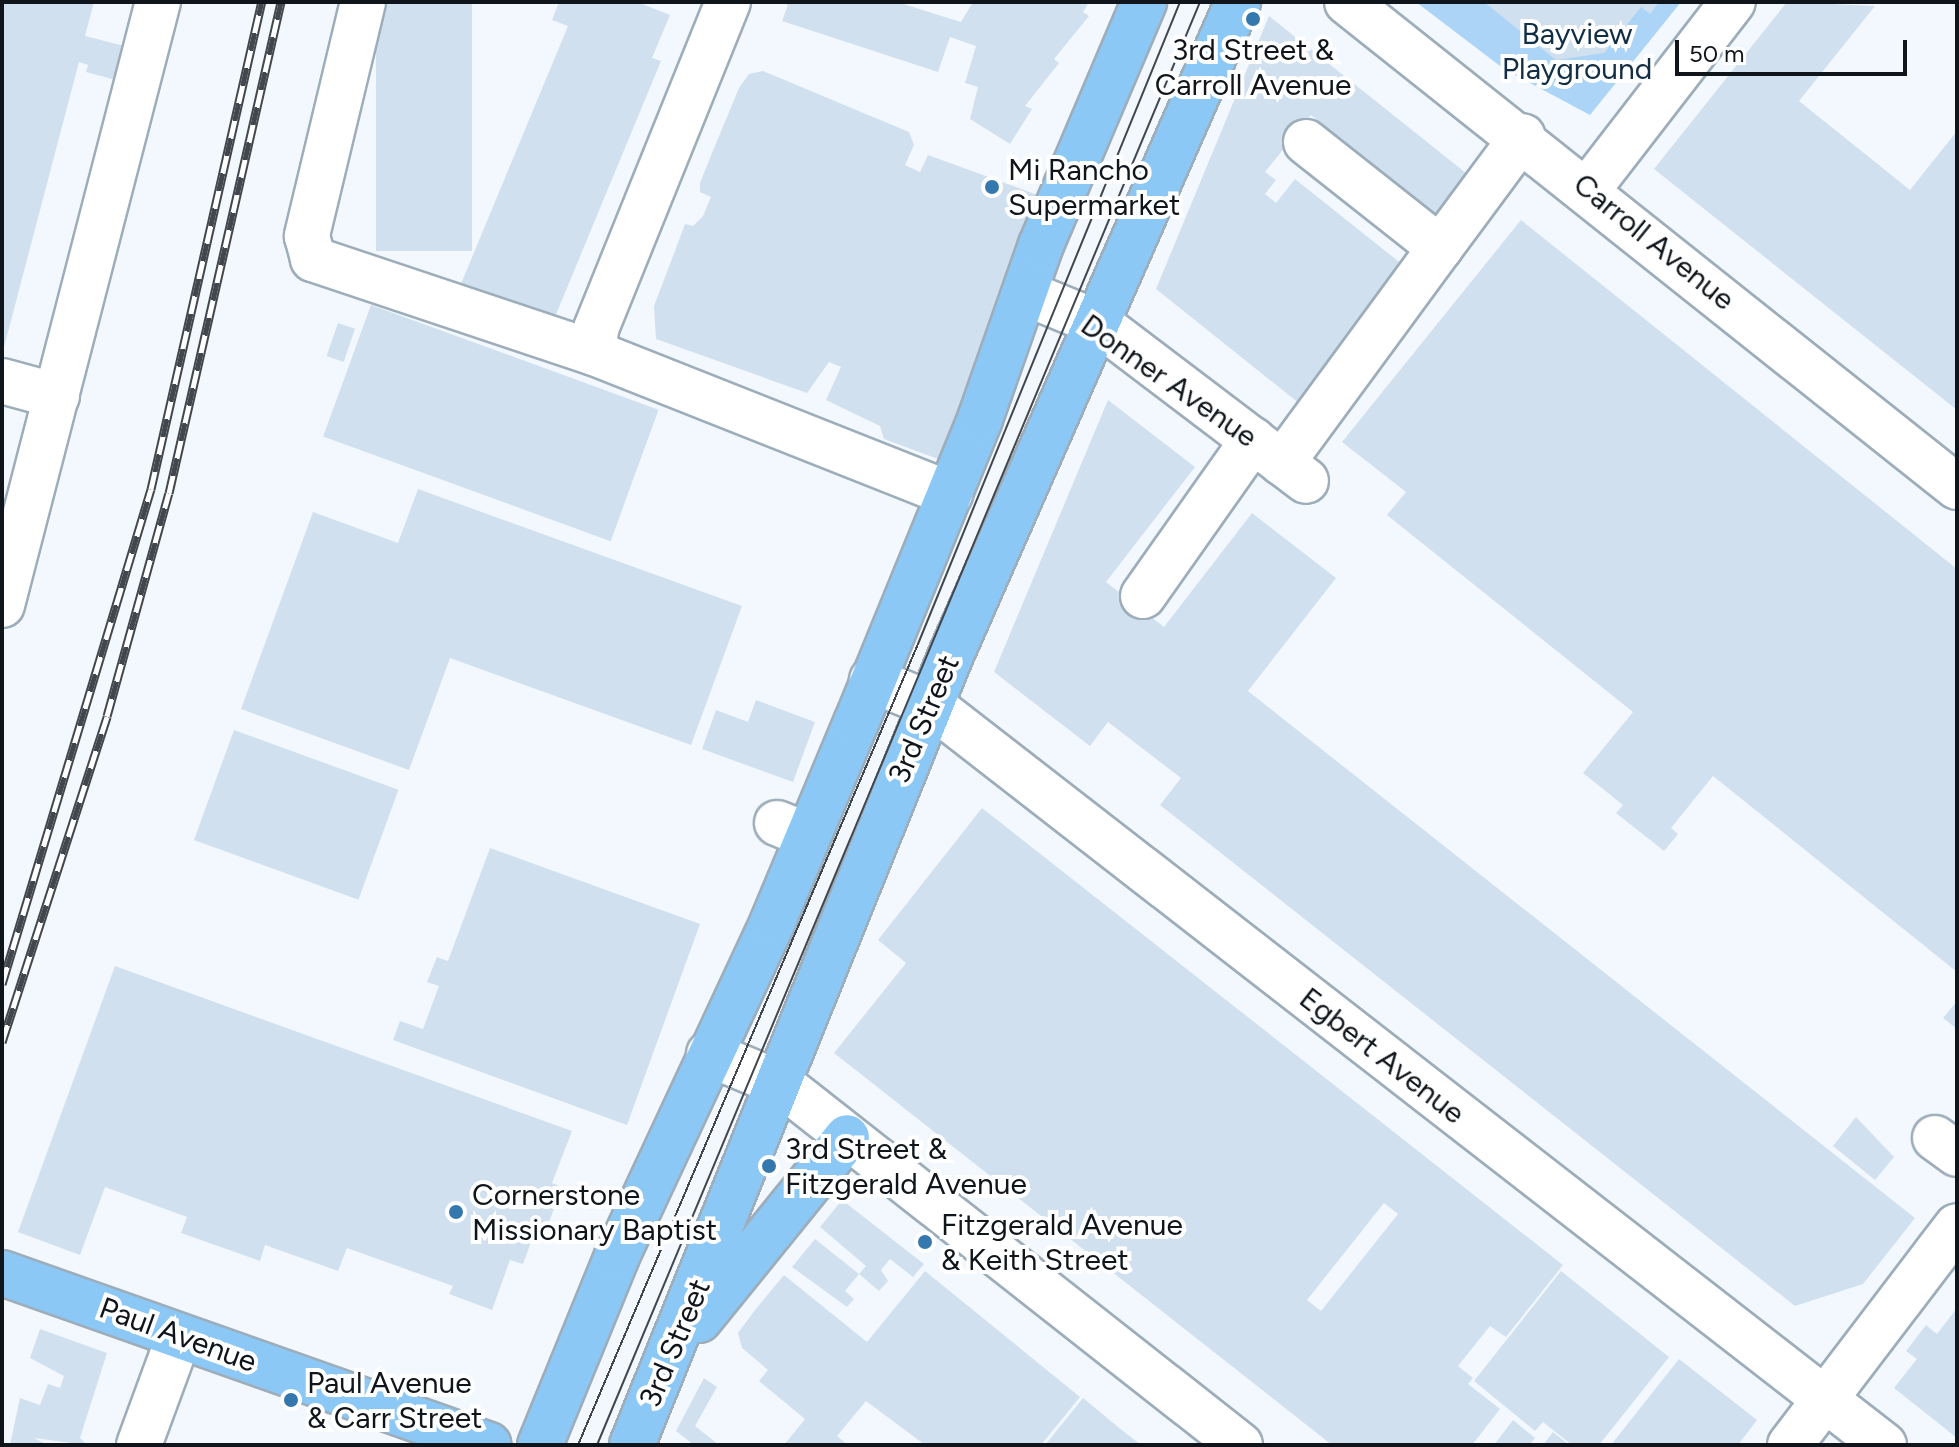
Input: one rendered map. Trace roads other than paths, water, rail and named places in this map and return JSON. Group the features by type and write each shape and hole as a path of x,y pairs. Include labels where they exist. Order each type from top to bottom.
{"main road":[{"name":"3rd Street","path":"540,1445 709,1054 792,829 872,680 950,494 1025,293 1144,2"},
{"name":"3rd Street","path":"632,1445 781,1084 853,888 930,704 1238,2"},
{"path":"667,1360 847,1137"},
{"name":"Paul Avenue","path":"2,1273 489,1445"}],"street":[{"path":"2,605 158,2"},
{"path":"363,2 307,236 313,259 594,353 950,494"},
{"path":"594,353 596,329 728,2"},
{"name":"Carroll Avenue","path":"1347,2 1589,188 1957,487"},
{"path":"1589,188 1733,2"},
{"path":"1143,596 1280,461 1523,136"},
{"path":"1306,142 1440,248"},
{"name":"Donner Avenue","path":"1025,293 1098,323 1280,461"},
{"path":"2,381 57,396"},
{"name":"Egbert Avenue","path":"872,680 930,704 1884,1445"},
{"path":"709,1054 781,1084 1240,1445"},
{"path":"1790,1445 1957,1226"},
{"path":"139,1445 179,1336"}],"tram line":[{"path":"578,1445 918,644 1180,2"},
{"path":"597,1445 1200,2"}],"railway":[{"path":"2,984 151,489 262,2"},
{"path":"2,1042 107,716 169,493 281,2"}],"place":[{"name":"3rd Street & Carroll Avenue","path":"1253,19"},
{"name":"Mi Rancho Supermarket","path":"992,187"},
{"name":"3rd Street & Fitzgerald Avenue","path":"769,1166"},
{"name":"Cornerstone Missionary Baptist","path":"456,1212"},
{"name":"Fitzgerald Avenue & Keith Street","path":"925,1242"},
{"name":"Paul Avenue & Carr Street","path":"291,1400"}],"park label":[{"name":"Bayview Playground","path":"1577,51"}]}
